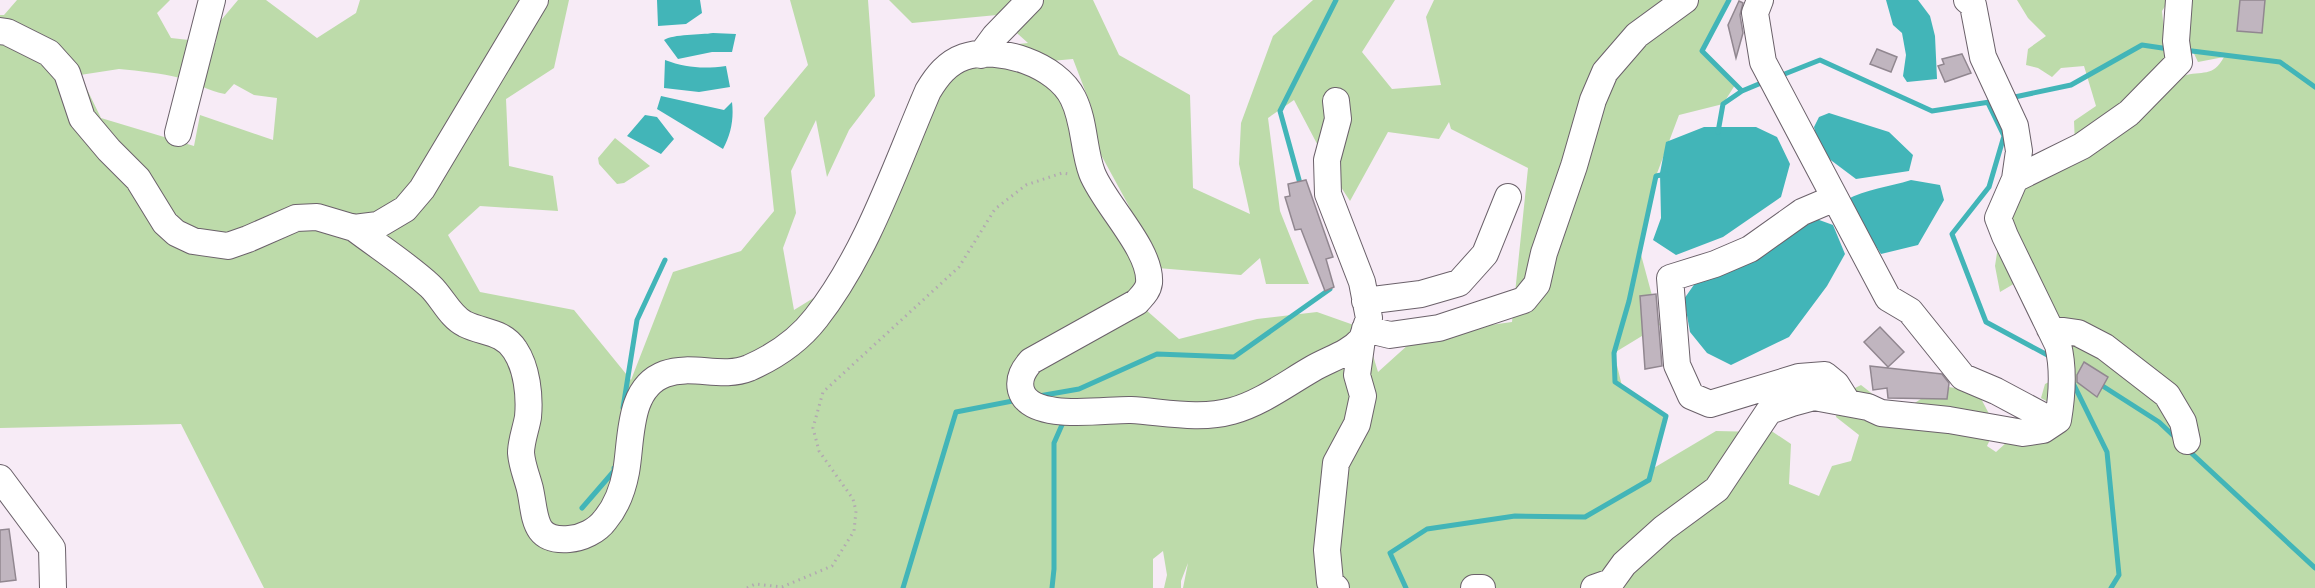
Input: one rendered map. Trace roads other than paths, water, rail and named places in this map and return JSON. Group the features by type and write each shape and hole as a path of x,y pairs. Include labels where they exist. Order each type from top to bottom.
{"street":[{"path":"178,133 213,0"},
{"path":"354,228 378,225 389,219 405,208 422,189 535,0"},
{"path":"981,55 995,36 1030,0"},
{"path":"1364,334 1390,335 1439,328 1524,300 1537,284 1544,253 1574,166 1593,100 1605,72 1636,35 1685,0"},
{"path":"1760,0 1755,13 1763,62 1888,298 1910,311 1963,377 1996,391 2054,422"},
{"path":"1594,588 1611,582 1624,564 1664,528 1718,489 1769,411 1814,397 1868,407 1881,413 1949,420 2023,433 2043,430 2058,420 2061,399 2060,354 1998,218 2014,179 2019,151 2015,126 1997,92 1983,57 1973,5 1967,0"},
{"path":"2014,179 2082,146 2129,113 2179,62 2176,41 2179,0"},
{"path":"0,31 7,32 49,53 61,66 67,73 82,118 109,150 138,178 165,223 176,233 193,241 228,246 296,218 316,217 354,228 428,284 462,323 502,337 515,349 524,370 528,394 528,418 521,456 536,522 541,532 556,539 573,538 597,528 608,517 616,503 626,473 629,439 635,411 640,399 653,381 663,374 678,371 729,373 742,370 790,344 815,319 863,240 928,91 938,75 950,64 965,57 999,55 1024,60 1058,77 1073,98 1080,116 1095,178 1139,249 1149,281 1146,292 1137,302 1031,361 1024,370 1020,387 1031,404 1056,411 1128,410 1193,415 1218,414 1266,398 1314,368 1351,350 1364,334"},
{"path":"1335,588 1330,582 1327,550 1336,463 1357,424 1363,396 1357,375 1369,318 1362,282 1328,194 1327,160 1338,119 1336,101"},
{"path":"1365,301 1421,294 1460,283 1485,254 1508,197"},
{"path":"1835,198 1802,212 1750,249 1715,264 1670,278 1672,322 1677,365 1691,396 1710,404 1799,377 1825,375 1836,384 1848,404"},
{"path":"2050,329 2078,333 2105,347 2167,395 2183,422 2187,441"},
{"path":"0,478 52,548 53,588"},
{"path":"1473,588 1482,588"}],"water":[{"path":"657,0 700,0 702,13 686,24 658,26"},
{"path":"1886,0 1918,0 1930,16 1935,36 1937,79 1907,82 1903,76 1906,55 1902,33 1893,25"},
{"path":"713,33 736,34 732,52 712,52 678,59 664,40 680,36"},
{"path":"665,60 695,67 726,66 730,87 699,92 664,88"},
{"path":"661,96 724,110 732,102 731,126 723,149 657,109"},
{"path":"1829,113 1889,132 1913,155 1909,171 1856,179 1820,152 1814,127 1819,117"},
{"path":"645,115 657,117 674,139 661,154 627,136"},
{"path":"1704,127 1756,127 1777,137 1790,164 1781,197 1723,237 1676,255 1653,240 1661,218 1660,173 1666,142"},
{"path":"1911,180 1940,185 1944,200 1918,245 1881,254 1846,200"},
{"path":"1811,217 1833,225 1845,254 1827,286 1789,337 1731,365 1707,353 1690,332 1684,299 1698,279"}],"waterway":[{"path":"1301,187 1280,111 1336,0"},
{"path":"1729,0 1702,51 1742,91 1766,81"},
{"path":"2010,98 2071,85 2142,45 2169,49"},
{"path":"2184,50 2280,62 2315,87"},
{"path":"1777,77 1820,60 1932,111 1996,101"},
{"path":"1718,132 1723,104 1742,91"},
{"path":"1988,103 2004,136 1989,187 1952,234 1986,322 2053,358"},
{"path":"1406,588 1390,553 1427,529 1515,516 1585,517 1649,480 1666,416 1615,382 1614,353 1629,301 1656,176 1666,174"},
{"path":"623,408 637,320 665,260"},
{"path":"1039,396 1079,389 1157,354 1234,357 1330,289 1328,283"},
{"path":"2072,381 2107,452 2119,575 2111,588"},
{"path":"2098,383 2159,422 2178,440"},
{"path":"903,588 956,412 1018,400"},
{"path":"1052,588 1054,443 1065,418"},
{"path":"2187,449 2315,568"},
{"path":"582,508 614,471 614,468"}]}
